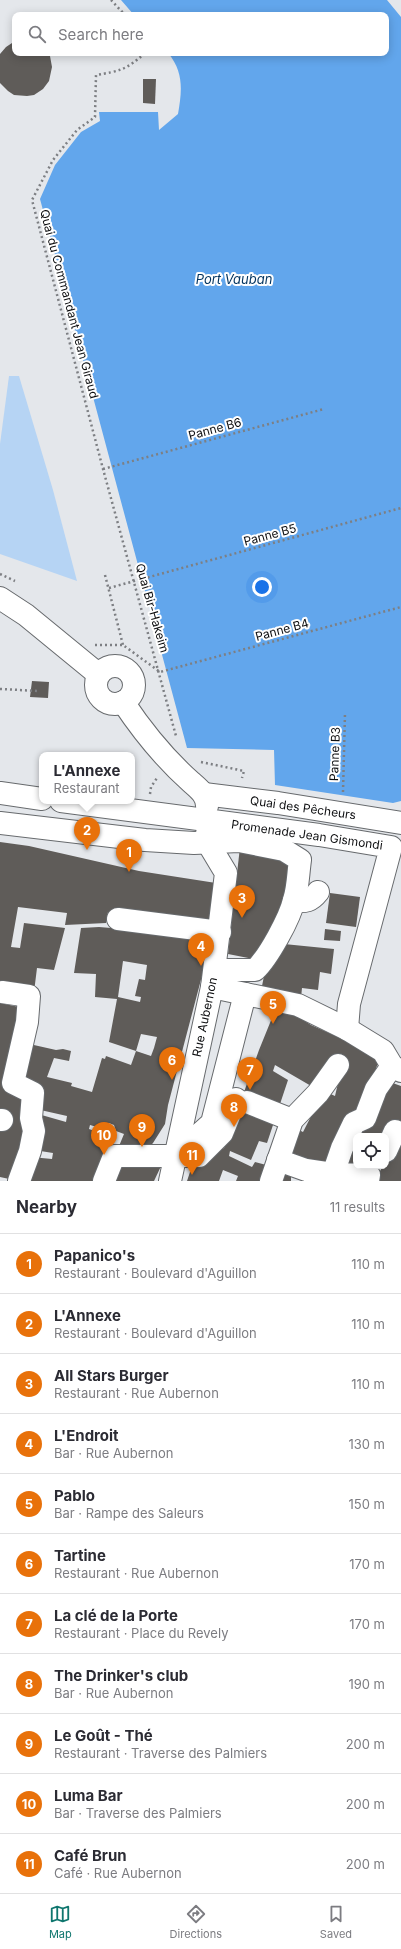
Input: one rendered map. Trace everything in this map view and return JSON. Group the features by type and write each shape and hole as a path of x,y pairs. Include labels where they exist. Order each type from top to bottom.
{"street":[{"path":"0,598 26,615 98,674"},
{"path":"115,666 127,670 131,675 134,687 128,698 123,702 111,704 100,698 96,686 98,674 103,670 115,666"},
{"name":"Quai des Pêcheurs","path":"123,702 147,738 205,802 236,798 278,803 401,823"},
{"path":"0,793 39,798"},
{"name":"Promenade Jean Gismondi","path":"84,804 311,834 390,847 349,1004 347,1029"},
{"path":"0,823 145,840 207,838 284,850 300,860 294,901 279,935 260,965 255,970 214,979"},
{"name":"Rue Aubernon","path":"170,1181 214,979 220,932 226,873 207,838"},
{"path":"294,901 312,900 318,892"},
{"path":"118,919 220,932"},
{"path":"214,979 245,994 298,1005 347,1029 383,1051 397,1069 376,1089 365,1118 354,1123 342,1148 333,1174"},
{"path":"2,992 29,996 26,1022 12,1083 33,1093 32,1118 34,1131 30,1151 19,1181"},
{"path":"175,1156 212,1123 245,994"},
{"path":"338,1065 318,1093 292,1120 274,1170 301,1173 372,1174"},
{"path":"104,1181 114,1156 199,1156 222,1133 242,1100 292,1120"},
{"path":"389,1144 395,1131 401,1133"}],"path":[{"path":"111,0 121,12"},
{"name":"Quai du Commandant Jean Giraud","path":"103,469 32,200 53,160 77,130 95,117 96,75 122,70 133,64 142,56"},
{"name":"Panne B6","path":"103,469 324,409"},
{"name":"Quai Bir-Hakeim","path":"103,469 135,580 177,740"},
{"name":"Panne B5","path":"108,588 401,508"},
{"path":"0,574 10,577 21,585"},
{"path":"105,575 124,646"},
{"name":"Panne B4","path":"160,672 401,607"},
{"path":"93,644 124,646 160,672"},
{"path":"0,689 39,691"},
{"name":"Panne B3","path":"343,796 345,713"},
{"path":"193,760 244,771 236,798"}],"shaded area":[{"path":"9,376 19,376 53,490 77,581 0,554 0,444"}],"water":[{"name":"Port Vauban","path":"121,0 387,0 401,17 401,801 393,803 275,785 274,750 187,748 40,199 55,165 81,132 100,121 99,112 158,112 159,130 178,114 181,90 180,82 177,67 170,56 389,56 389,12 131,12"}],"building":[{"path":"12,43 12,56 50,56 52,67 49,81 43,89 34,95 14,95 0,83 0,54"},
{"path":"143,79 156,79 155,104 143,103"},
{"path":"32,681 49,682 48,698 30,697"},
{"path":"0,842 29,846 139,871 216,883 209,928 108,912 106,923 65,925 67,913 18,907 11,947 20,948 24,923 65,928 54,970 37,968 34,992 0,999"},
{"path":"240,847 294,860 291,883 259,960 228,954"},
{"path":"330,893 360,897 356,927 326,923"},
{"path":"99,927 208,936 203,972 168,1105 165,1124 153,1143 144,1153 117,1151 124,1134 116,1131 114,1125 109,1123 107,1130 90,1125 89,1129 111,1137 98,1181 23,1181 31,1157 52,1159 53,1153 34,1150 38,1114 66,1122 67,1116 36,1109 17,1081 25,1043 56,1050 63,1049 71,1051 69,1061 54,1058 47,1077 72,1083 71,1086 92,1092 102,1058 105,1059 106,1056 131,1065 136,1051 109,1042 117,999 95,997 96,974 74,973 81,928","holes":["123,961 147,965 145,980 139,979 135,996 141,997 140,1002 118,997","141,1034 157,1037 151,1056 136,1051"]},
{"path":"325,929 341,931 340,941 324,940"},
{"path":"274,943 334,949 331,974 320,972 318,990 302,988 301,998 261,991 266,966"},
{"path":"0,1003 24,1008 17,1044 27,1094 27,1111 14,1180 0,1177"},
{"path":"272,1006 291,1012 311,1025 370,1051 378,1063 368,1091 355,1115 348,1113 344,1130 327,1172 287,1156 297,1129 303,1132 324,1091 335,1096 342,1066 318,1090 275,1065 273,1071 288,1080 267,1143 259,1141 251,1160 230,1151 229,1156 252,1167 255,1162 270,1166 266,1181 236,1181 238,1176 223,1170 219,1181 187,1181 190,1172 211,1153 224,1148 259,1050 274,1013 270,1011"},
{"path":"387,1081 401,1086 401,1125 389,1134 353,1133 355,1129 369,1128"},
{"path":"353,1134 353,1169 338,1168"},
{"path":"401,1137 401,1181 374,1181 381,1169 389,1169 389,1155"},
{"path":"123,1161 163,1162 154,1181 111,1181"},
{"path":"278,1169 291,1173 291,1181 274,1181"}],"place":[{"name":"L'Annexe","path":"87,850"},
{"name":"Papanico's","path":"129,872"},
{"name":"All Stars Burger","path":"242,918"},
{"name":"L'Endroit","path":"201,966"},
{"name":"Pablo","path":"273,1024"},
{"name":"Tartine","path":"172,1080"},
{"name":"La clé de la Porte","path":"250,1090"},
{"name":"The Drinker's club","path":"234,1127"},
{"name":"Le Goût - Thé","path":"142,1147"},
{"name":"Luma Bar","path":"104,1155"},
{"name":"Café Brun","path":"192,1175"}]}
